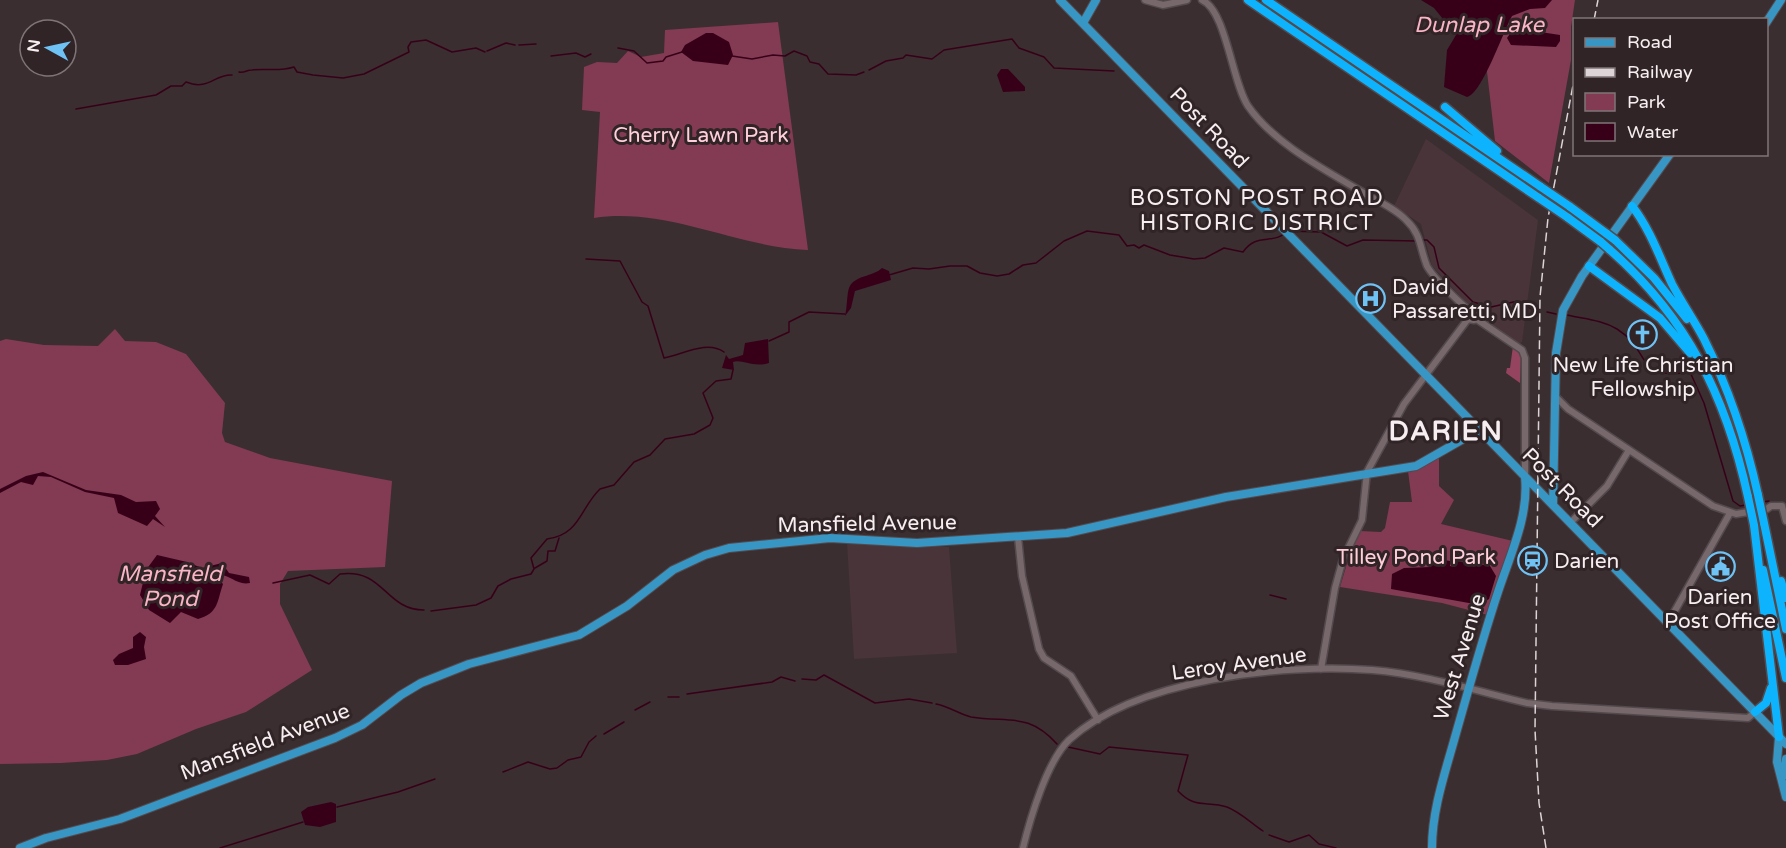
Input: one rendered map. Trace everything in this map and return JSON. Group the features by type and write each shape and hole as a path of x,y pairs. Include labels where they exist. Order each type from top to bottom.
{"highway":[{"path":"1248,0 1601,242 1645,283 1672,316 1695,351 1721,402 1735,443 1786,678"},
{"path":"1266,0 1539,185 1615,240 1672,300 1704,346 1724,384"},
{"path":"1445,107 1539,185"},
{"path":"1632,206 1642,220 1673,284 1705,342 1744,437 1786,628"},
{"path":"1589,266 1650,310 1674,331 1721,402"},
{"path":"1764,523 1786,598"},
{"path":"1754,525 1779,737"},
{"path":"1755,712 1768,699 1771,664"}],"main road":[{"name":"Post Road","path":"1060,0 1786,746"},
{"path":"1083,23 1096,0"},
{"path":"1768,21 1780,0"},
{"path":"1553,505 1557,341 1563,310 1571,292 1669,156"},
{"name":"Mansfield Avenue","path":"20,848 46,838 120,819 335,738 362,725 401,695 421,683 469,664 579,634 627,606 673,570 705,555 729,548 830,538 917,543 1018,537 1097,528 1227,496 1416,466 1479,430"},
{"name":"West Avenue","path":"1432,848 1436,811 1469,690 1521,522 1526,492 1525,477"},
{"path":"1779,737 1777,762 1786,796"},
{"path":"1786,746 1780,760 1786,796"},
{"path":"1783,773 1786,759"}],"street":[{"path":"1145,0 1163,5 1187,0"},
{"path":"1202,0 1208,3 1216,15 1239,90 1258,118 1309,160 1406,219 1420,238 1431,272 1469,315 1522,350 1525,358 1525,477"},
{"path":"1321,669 1335,588 1343,560 1362,520 1367,472 1404,405 1469,315"},
{"path":"1555,396 1565,403 1568,409 1679,485 1730,513 1742,514 1767,509 1771,506 1782,506 1786,521"},
{"path":"1554,415 1568,409"},
{"path":"1570,523 1607,486 1629,450"},
{"path":"1668,623 1730,513"},
{"path":"1018,537 1022,576 1039,649 1044,658 1071,676 1098,720"},
{"name":"Leroy Avenue","path":"1023,848 1034,808 1062,749 1069,740 1098,720 1146,695 1185,686 1270,672 1321,669 1373,670 1527,703 1599,710 1748,718 1755,712"}],"shaded area":[{"path":"1426,139 1538,220 1522,342 1518,344 1498,331 1470,307 1432,266 1421,224 1394,206"},
{"path":"1513,346 1521,353 1520,383 1506,373 1507,368 1510,368"},
{"path":"847,543 949,547 957,653 854,659"}],"green space":[{"path":"1460,0 1575,0 1571,27 1571,60 1549,183 1495,141 1480,11"},
{"name":"Cherry Lawn Park","path":"778,22 808,250 754,242 675,222 621,216 594,218 600,112 582,110 584,67 597,62 617,63 628,51 641,57 664,53 665,30"},
{"path":"115,329 125,341 156,342 186,354 225,403 222,433 225,442 270,458 392,481 385,567 288,571 280,584 280,604 312,670 246,712 196,729 137,754 107,760 0,764 0,341 6,339 44,345 98,346"},
{"name":"Tilley Pond Park","path":"1439,458 1439,486 1454,500 1441,524 1513,541 1488,615 1442,603 1340,587 1353,543 1360,531 1381,532 1385,528 1390,502 1412,502 1408,471 1418,469"}],"water":[{"name":"Dunlap Lake","path":"1421,0 1552,0 1545,8 1530,9 1512,16 1479,85 1467,97 1444,87 1447,50 1456,35 1434,8"},
{"path":"1514,28 1560,35 1560,41 1556,47 1511,45 1507,38"},
{"path":"706,33 713,33 729,42 733,55 728,65 693,61 681,52 685,45"},
{"path":"1001,69 1008,69 1025,87 1025,91 1003,92 997,75"},
{"path":"882,268 889,271 891,280 855,291 851,308 845,316 848,290 851,284"},
{"path":"768,339 769,363 758,365 736,361 733,362 734,370 722,368 726,355 729,359 743,355 745,343"},
{"path":"43,472 86,490 121,495 136,502 156,501 160,509 155,516 165,527 153,519 147,526 118,513 114,498 85,492 51,477 38,476 33,485 21,482 0,493 0,489 26,476"},
{"name":"Mansfield Pond","path":"157,555 202,568 222,563 229,573 249,577 250,583 241,583 225,576 215,575 223,584 214,610 198,619 181,612 170,623 149,610 140,595 146,570"},
{"path":"1432,558 1450,561 1450,566 1455,567 1457,561 1490,566 1496,576 1489,599 1480,605 1391,589 1392,574 1404,568 1431,567"},
{"path":"140,632 146,637 144,647 146,659 128,665 115,665 113,660 119,654 133,648 133,637"},
{"path":"331,802 336,804 336,822 320,827 305,825 301,812 308,807"}],"waterway":[{"path":"869,70 886,61 903,58 906,55 932,59 944,50 1012,39 1019,48 1044,57 1054,68 1114,71"},
{"path":"239,72 294,67 297,72 343,78 364,74 409,52 408,47 411,42 426,40 452,52 476,48 485,52"},
{"path":"487,51 506,43 515,45"},
{"path":"519,45 536,44"},
{"path":"618,48 634,51 647,63 663,61 666,57 682,52"},
{"path":"732,56 752,59 773,55 785,56 794,51 807,56 810,62 819,64 828,74 856,75 864,72"},
{"path":"551,56 576,53 585,57 591,54"},
{"path":"76,109 156,95 171,86 182,86 186,82 200,85 232,75"},
{"path":"889,275 913,268 929,269 950,266 967,266 980,273 997,276 1009,274 1023,265 1036,263 1064,241 1087,231 1119,235 1127,246 1134,245 1139,248 1144,245 1170,255 1194,259 1205,258 1224,248 1243,252 1253,243 1284,234"},
{"path":"1288,231 1321,232 1347,246 1363,240 1417,241"},
{"path":"1422,240 1427,240 1434,247 1439,268 1473,302 1491,307 1518,301 1537,312"},
{"path":"586,259 620,261 642,302 648,306 664,358 710,347 724,352"},
{"path":"769,341 789,332 789,322 809,312 845,314"},
{"path":"1547,312 1556,314"},
{"path":"1567,315 1599,322 1617,329 1628,338 1646,362 1660,372 1672,374 1690,372 1704,403 1733,501 1740,506 1746,505"},
{"path":"431,611 476,605 491,598 498,586 511,579 531,574 534,569 531,558 547,539 558,536 573,526 600,489 614,485 634,462 650,455 665,439 694,434 710,425 713,418 703,393 716,381 731,379 733,370"},
{"path":"1762,502 1769,501"},
{"path":"535,568 547,561 548,551 555,551 559,538"},
{"path":"273,583 310,575 329,584 340,574 355,574 376,583 401,604 424,610"},
{"path":"1270,595 1286,599"},
{"path":"802,679 816,680 824,675 875,703 909,699 932,703"},
{"path":"687,694 772,682 781,677 795,681"},
{"path":"668,697 679,697"},
{"path":"635,710 650,702"},
{"path":"936,704 971,717 1027,723 1037,727 1057,744"},
{"path":"604,734 624,722"},
{"path":"503,772 528,762 550,769 557,768 568,760 581,757 589,742 596,736"},
{"path":"1068,747 1100,754 1109,747 1188,755 1178,791 1190,801 1232,809 1263,831"},
{"path":"337,807 398,792 435,779"},
{"path":"220,848 303,822"},
{"path":"1269,835 1289,842 1309,835 1319,844 1336,848"}],"railway":[{"path":"1594,18 1598,0"},
{"path":"1546,848 1539,803 1535,730 1540,297 1548,218 1573,85"}],"place":[{"name":"David Passaretti, MD","path":"1371,299"},
{"name":"New Life Christian Fellowship","path":"1643,334"},
{"name":"Darien","path":"1533,561"},
{"name":"Darien Post Office","path":"1720,566"}],"district":[{"name":"BOSTON POST ROAD HISTORIC DISTRICT","path":"1257,210"},
{"name":"DARIEN","path":"1446,431"}]}
